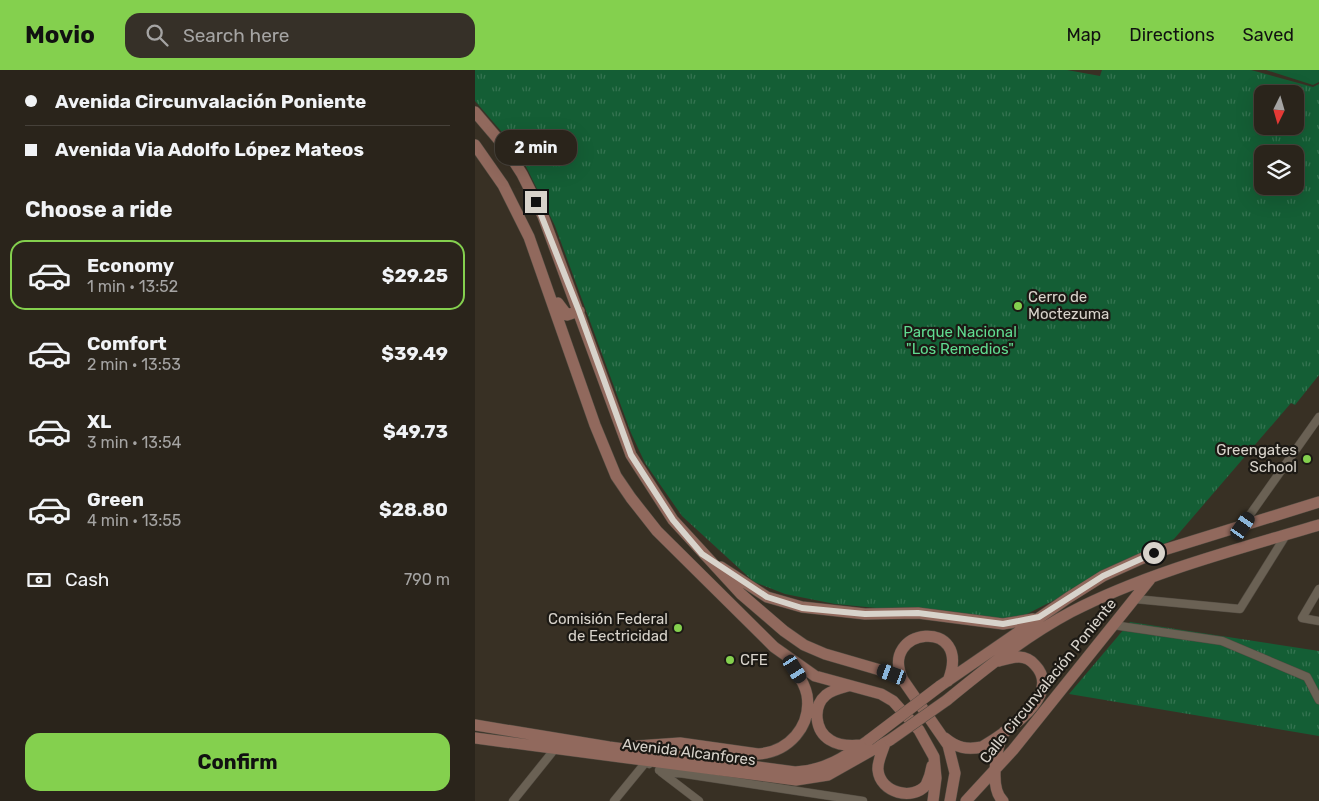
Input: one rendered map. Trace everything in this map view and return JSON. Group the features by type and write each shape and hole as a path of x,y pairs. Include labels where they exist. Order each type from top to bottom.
{"main road":[{"path":"475,112 488,125 522,174 543,216 631,455 673,520 702,554 741,594 784,631 804,645 825,654 886,672 903,680"},
{"path":"475,145 503,185 529,237 595,425 617,476 631,498 657,531 774,647 788,658 815,676 881,694 893,701 919,730 934,757 936,778 933,801"},
{"path":"544,277 563,312 570,314 579,311"},
{"name":"Avenida Alcanfores","path":"476,727 795,772 825,767 865,743 1039,617 1103,576 1154,553 1319,502"},
{"name":"Avenida Alcanfores","path":"475,738 646,762 797,780 813,779 828,775 888,742 947,700 993,662 1029,637 1071,612 1108,594 1151,578 1319,525"},
{"path":"702,554 767,597 802,608 865,614 918,613 1003,624 1039,617"},
{"name":"Calle Circunvalación Poniente","path":"966,801 996,770 1151,578"},
{"path":"944,684 953,668 951,650 939,638 930,635 909,641 903,648 898,660 899,673 943,736 952,756 960,801"},
{"path":"943,736 958,747 973,749 986,744 1005,731 1039,700 1044,685 1042,675 1031,660 1015,656 993,662"},
{"path":"609,747 680,743 758,754 768,753 787,746 801,729 807,704 807,694 788,658"},
{"path":"849,686 826,695 817,712 817,721 823,734 831,741 838,744 865,743"},
{"path":"1003,801 996,791 996,770 997,753 1005,731"},
{"path":"888,742 878,767 879,777 894,794 902,797 912,796 926,784 934,757"},
{"path":"950,801 955,774"}],"street":[{"path":"1243,526 1319,417"},
{"path":"1135,599 1240,609 1286,534"},
{"path":"1319,589 1302,618 1319,621"},
{"path":"1113,625 1222,641 1307,677 1319,700"},
{"path":"513,801 554,750"},
{"path":"614,801 646,762 699,801"},
{"name":"Avenida Alcanfores","path":"659,770 819,798 863,801"}],"green space":[{"name":"Parque Nacional \"Los Remedios\"","path":"475,70 1067,70 1100,76 1102,70 1251,70 1313,87 1319,84 1319,375 1295,405 1291,403 1174,539 1023,616 1001,620 835,604 785,594 754,582 682,516 645,463 631,433 555,226 519,152 475,101"},
{"path":"1266,70 1319,70 1319,82 1313,85"},
{"path":"1130,622 1319,651 1319,736 1069,694"}],"place":[{"name":"Cerro de Moctezuma","path":"1018,306"},
{"name":"Greengates School","path":"1307,459"},
{"name":"Comisión Federal de Eectricidad","path":"678,628"},
{"name":"CFE","path":"730,660"}],"route":[{"path":"536,202 579,311 616,418 631,455 673,520 702,554 767,597 802,608 865,614 918,613 1003,624 1039,617 1103,576 1154,553"}]}
